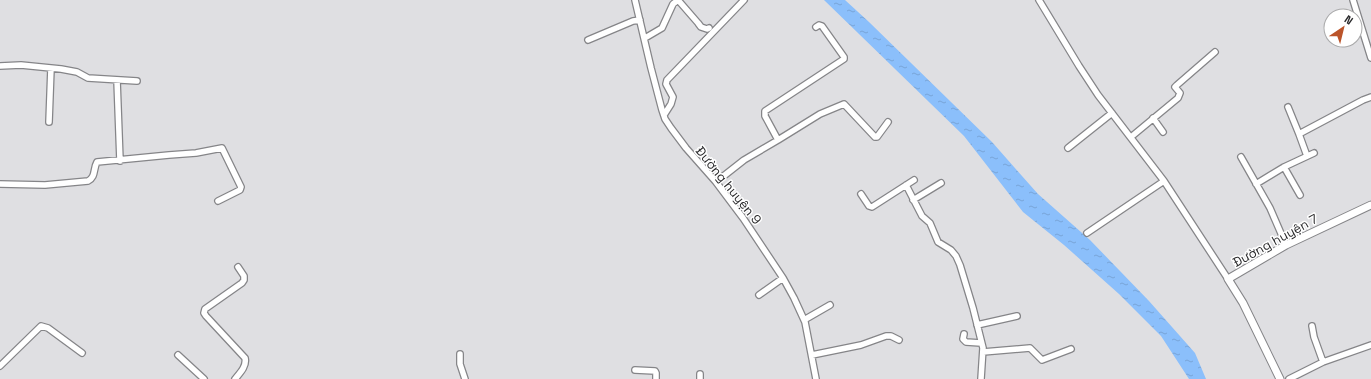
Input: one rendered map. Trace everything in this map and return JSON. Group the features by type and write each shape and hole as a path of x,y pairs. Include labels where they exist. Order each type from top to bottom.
{"main road":[{"name":"Đường huyện 7","path":"1280,379 1243,303 1228,279 1286,245 1371,205"}],"street":[{"name":"Đường huyện 9","path":"635,0 664,115 671,128 686,148 716,182 761,244 783,278 804,320 816,379"},
{"path":"644,38 662,28 672,7 678,0 701,27 707,29 709,28"},
{"path":"664,115 673,98 666,84 667,80 744,0"},
{"path":"1039,0 1079,66 1164,181 1228,279"},
{"path":"1353,0 1371,58"},
{"path":"588,40 633,21 640,20"},
{"path":"778,140 765,116 766,111 845,58 822,26 819,25 816,27"},
{"path":"1131,137 1178,98 1180,93 1175,87 1215,52"},
{"path":"0,66 21,65 51,68 75,72 88,78 137,81"},
{"path":"50,122 51,68"},
{"path":"117,80 120,160"},
{"path":"1299,134 1371,97"},
{"path":"716,182 744,160 820,114 844,104 875,137 880,135 888,122"},
{"path":"1288,108 1307,156"},
{"path":"1068,148 1112,112"},
{"path":"1153,118 1163,132"},
{"path":"0,184 45,185 88,181 94,176 95,164 97,162 169,154 196,154 222,148 241,187 240,190 218,201"},
{"path":"1256,184 1284,167 1314,153"},
{"path":"1241,157 1270,208 1286,245"},
{"path":"1284,167 1300,195"},
{"path":"861,194 869,206 872,207 914,180"},
{"path":"1087,233 1164,181"},
{"path":"913,200 941,183"},
{"path":"906,185 922,216 930,223 938,242 951,250 956,256 965,280 982,343 983,352 981,379"},
{"path":"236,379 245,365 245,358 204,312 205,309 242,283 244,276 238,267"},
{"path":"759,295 783,278"},
{"path":"804,320 830,305"},
{"path":"977,325 1017,316"},
{"path":"0,366 41,326 48,328 82,353"},
{"path":"1312,326 1314,338 1323,362"},
{"path":"964,334 963,339 966,342 982,343"},
{"path":"812,355 861,345 886,336 891,336 898,340"},
{"path":"1289,379 1323,362 1371,345"},
{"path":"983,352 1030,348 1042,360 1071,349"},
{"path":"460,354 460,364 465,379"},
{"path":"178,355 204,379"},
{"path":"636,370 655,371 656,379"}],"water":[{"path":"824,0 845,0 992,142 1038,194 1090,240 1149,301 1195,353 1206,379 1189,379 1161,336 1119,294 1064,245 1023,212 964,136"}]}
